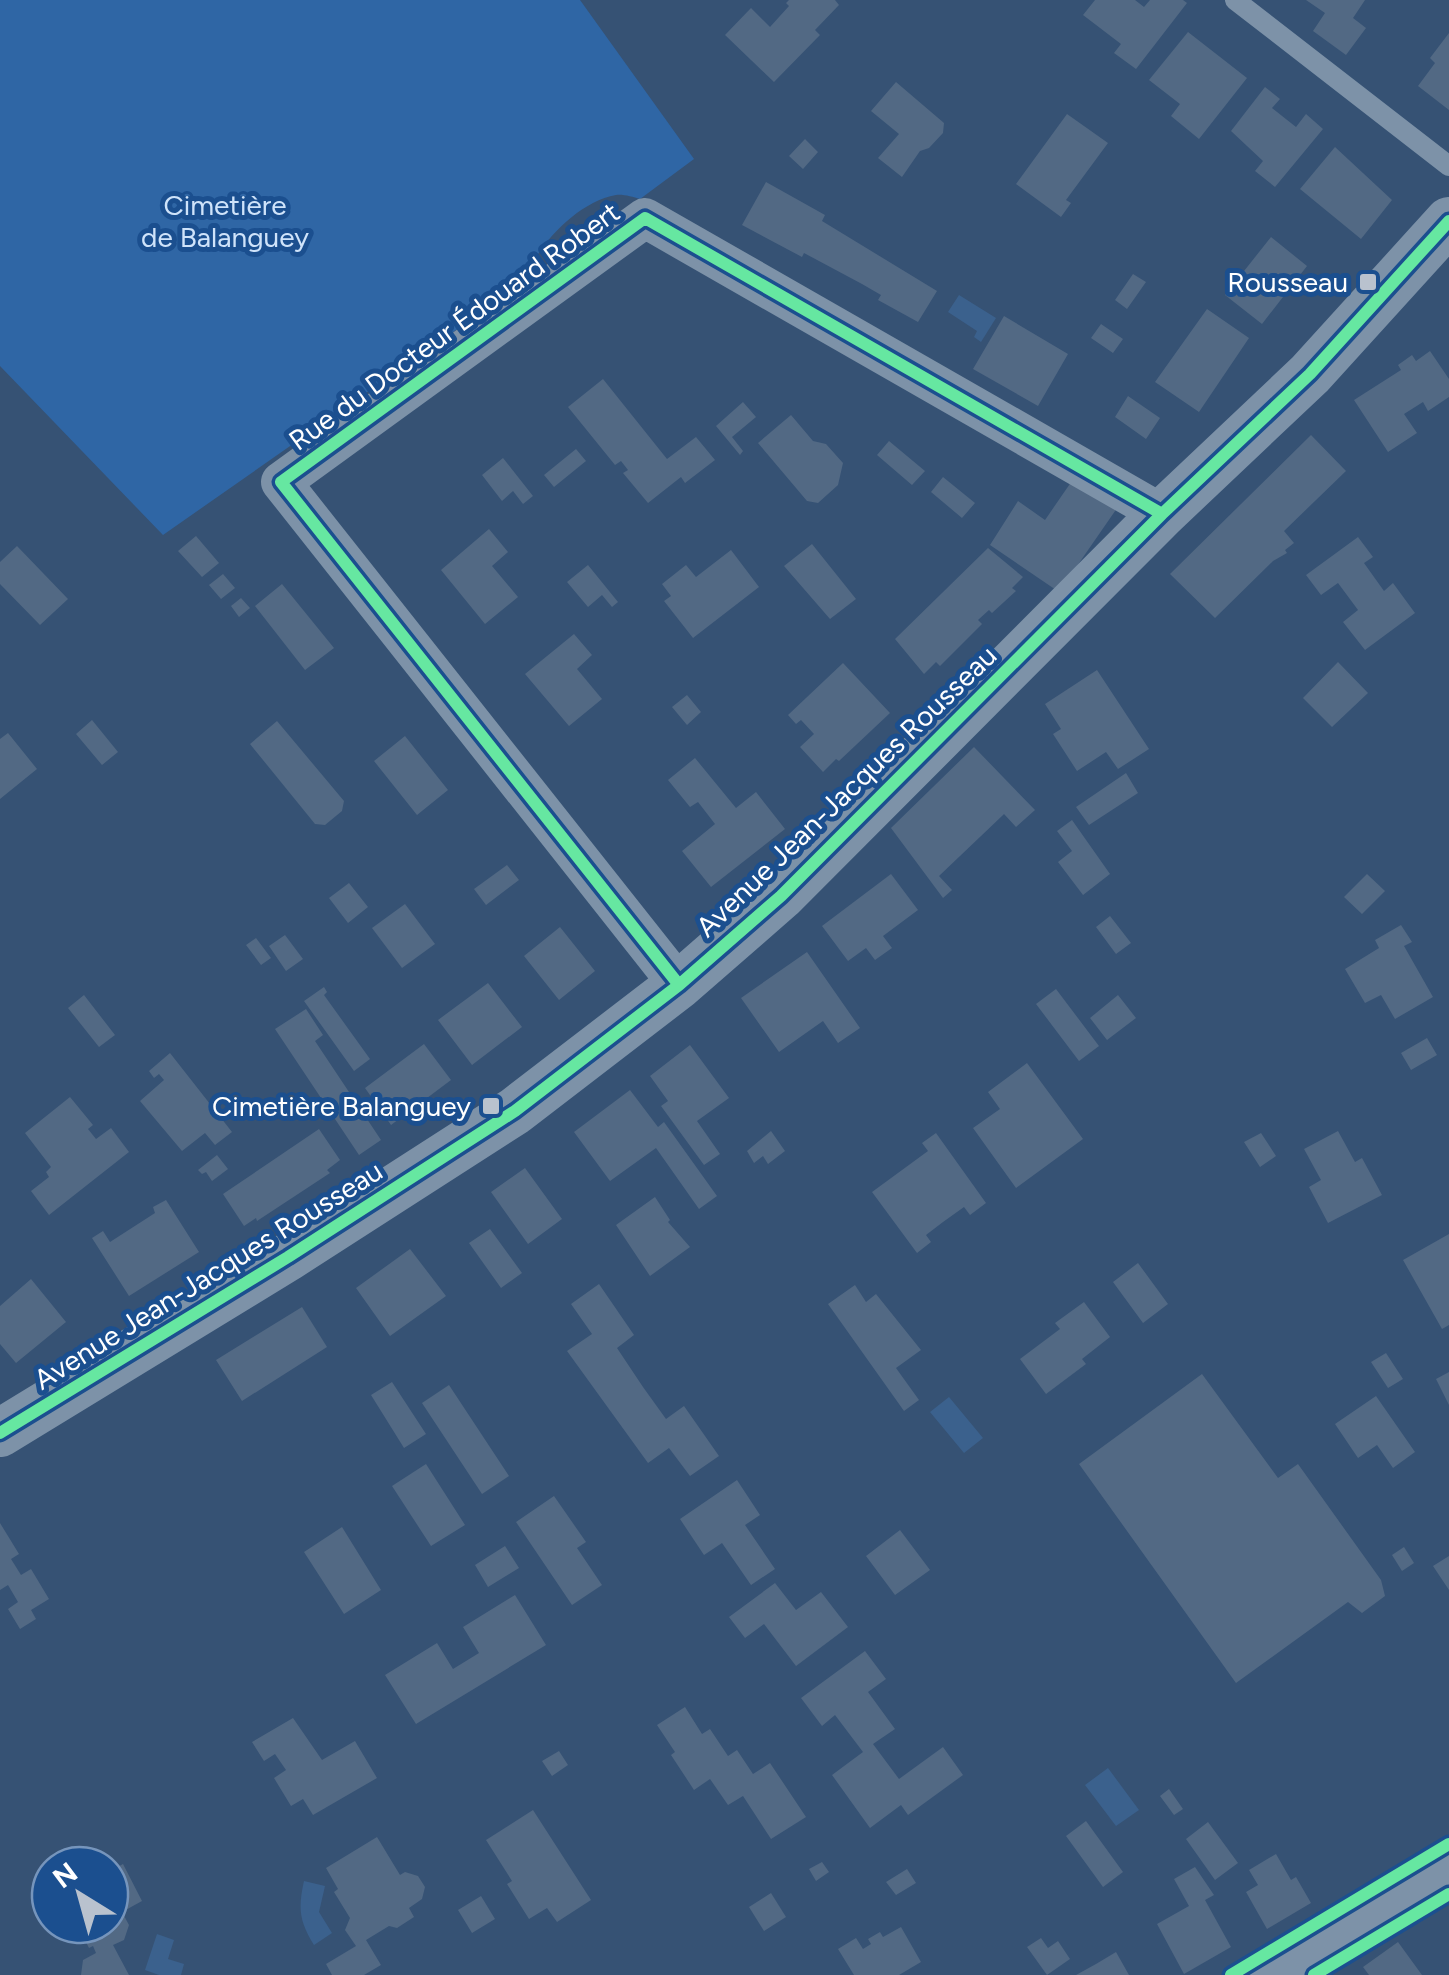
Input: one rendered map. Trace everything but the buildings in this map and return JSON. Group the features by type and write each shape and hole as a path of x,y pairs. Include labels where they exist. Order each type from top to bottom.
{"street":[{"name":"Rue du Docteur Édouard Robert","path":"679,985 281,482 646,218 1162,514"},
{"name":"Avenue Jean-Jacques Rousseau","path":"0,1433 515,1111 679,985 781,896 1162,514 1310,374 1449,222"},
{"path":"1271,1975 1449,1869"}],"lane":[{"path":"1235,0 1449,166"}],"green space":[{"name":"Cimetière de Balanguey","path":"0,0 580,0 694,159 640,199 616,195 579,212 539,253 532,264 536,274 163,535 0,366"}],"shaded area":[{"path":"959,295 996,318 981,342 974,337 977,331 948,312"},
{"path":"949,1397 983,1438 964,1453 930,1412"},
{"path":"1108,1768 1139,1810 1116,1826 1085,1785"},
{"path":"304,1881 325,1886 319,1912 332,1933 314,1945 301,1914"},
{"path":"157,1934 174,1940 168,1959 184,1964 181,1975 159,1975 145,1970"}],"cycle path":[{"path":"679,985 281,482 645,218 1162,514"},
{"path":"0,1433 288,1257 515,1111 679,985 781,896 1162,514 1310,374 1449,221"},
{"path":"1231,1975 1449,1844"},
{"path":"1314,1975 1449,1894"}],"place":[{"name":"Rousseau","path":"1368,282"},
{"name":"Cimetière Balanguey","path":"491,1106"}]}
